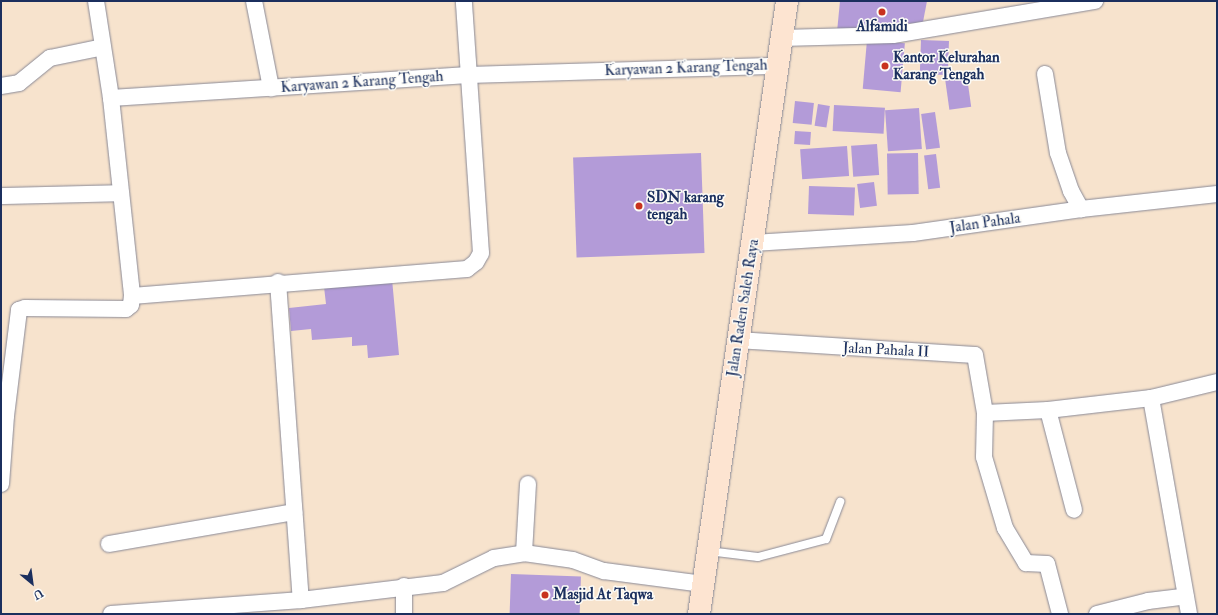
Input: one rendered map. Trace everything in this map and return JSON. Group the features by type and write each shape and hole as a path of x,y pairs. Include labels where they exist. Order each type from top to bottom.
{"main road":[{"name":"Jalan Raden Saleh Raya","path":"699,614 737,340 753,243 787,1"}],"street":[{"path":"1,484 6,416 19,310 25,308 126,309 131,304 132,296 111,98 96,1"},
{"path":"254,1 272,88"},
{"path":"132,296 278,282 466,269 476,262 481,253 464,1"},
{"path":"782,38 893,35 1095,1"},
{"path":"1,86 19,83 50,58 103,47"},
{"name":"Karyawan 2 Karang Tengah","path":"111,98 468,75 778,66"},
{"path":"1045,74 1058,153 1071,191 1081,209"},
{"path":"1,196 120,193"},
{"name":"Jalan Pahala","path":"753,243 913,233 1081,209 1217,194"},
{"path":"278,282 300,600"},
{"name":"Jalan Pahala II","path":"737,340 975,355 985,413"},
{"path":"1060,614 1047,564 1026,563 1005,528 984,457 985,413 1048,410 1151,398 1217,382"},
{"path":"1151,398 1189,614"},
{"path":"1048,410 1074,510"},
{"path":"524,553 528,484"},
{"path":"108,544 294,512"},
{"path":"111,614 275,608 300,600 443,582 494,558 524,553 573,560 604,571 703,584"},
{"path":"404,586 404,614"},
{"path":"1097,614 1148,601 1186,596"}],"lane":[{"path":"708,551 758,557 826,539 840,502"}],"building":[{"name":"Alfamidi","path":"840,1 927,1 923,22 837,32"},
{"name":"Kantor Kelurahan Karang Tengah","path":"867,40 905,43 901,92 863,89"},
{"path":"921,40 949,41 948,75 920,74"},
{"path":"967,77 971,107 949,110 945,80"},
{"path":"795,101 814,103 812,125 793,123"},
{"path":"818,104 830,106 826,128 815,126"},
{"path":"834,105 885,108 884,134 833,131"},
{"path":"919,108 922,149 888,151 885,110"},
{"path":"935,112 940,148 926,150 921,114"},
{"path":"795,131 811,132 810,145 794,144"},
{"path":"877,144 879,175 853,177 851,146"},
{"path":"847,146 849,176 802,179 800,149"},
{"name":"SDN karang tengah","path":"701,153 704,253 577,257 573,157"},
{"path":"918,153 919,194 888,195 887,154"},
{"path":"936,154 940,188 928,189 924,155"},
{"path":"874,182 877,206 860,208 857,184"},
{"path":"809,186 855,188 854,216 808,214"},
{"path":"392,279 399,355 368,358 367,345 352,346 352,337 312,340 311,329 291,331 289,308 326,304 324,287"},
{"name":"Masjid At Taqwa","path":"511,574 581,576 580,614 510,614"}],"place":[{"name":"Alfamidi","path":"882,12"},
{"name":"Kantor Kelurahan Karang Tengah","path":"885,66"},
{"name":"SDN karang tengah","path":"639,206"},
{"name":"Masjid At Taqwa","path":"545,595"}]}
